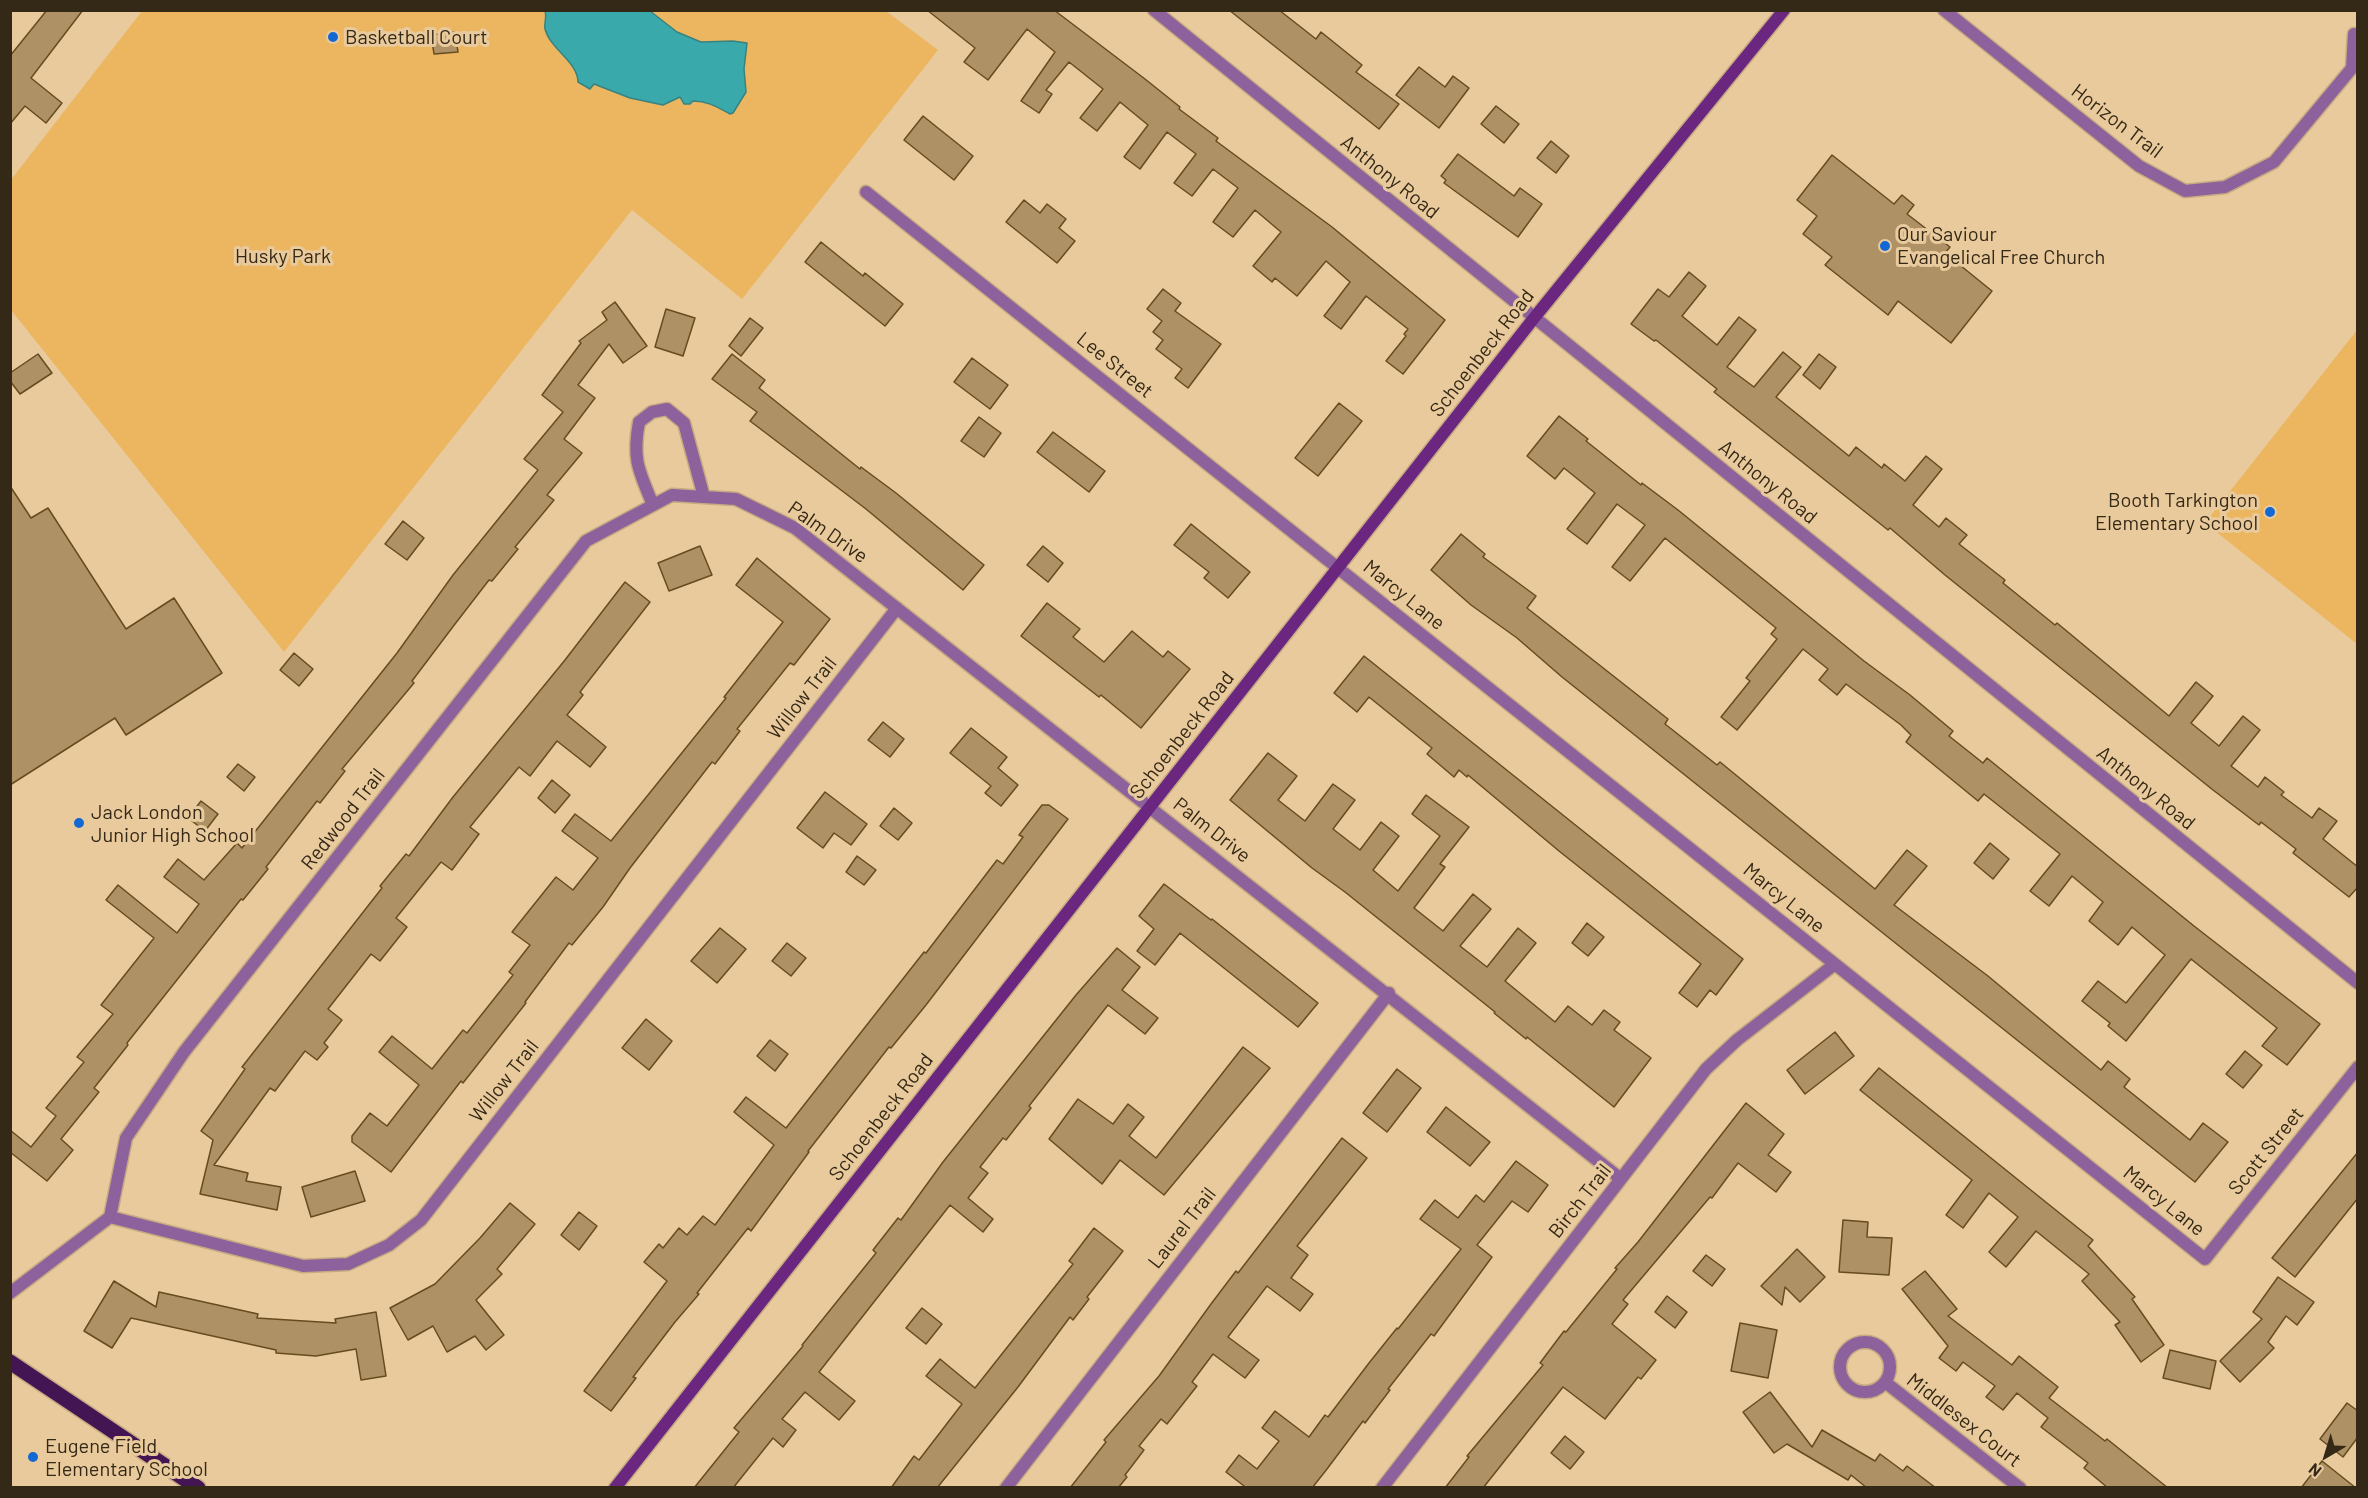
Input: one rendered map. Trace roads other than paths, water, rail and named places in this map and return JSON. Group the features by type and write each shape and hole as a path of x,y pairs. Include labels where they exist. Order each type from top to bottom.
{"main road":[{"name":"Schoenbeck Road","path":"615,1488 1534,318 1784,10"},
{"path":"10,1362 198,1488"}],"street":[{"name":"Anthony Road","path":"1154,10 2358,983"},
{"name":"Horizon Trail","path":"1944,10 2139,166 2185,191 2225,187 2274,162 2352,68 2354,34"},
{"name":"Lee Street","path":"866,192 1339,568"},
{"path":"653,505 636,461 636,438 639,422 652,412 667,409 684,423 704,497"},
{"name":"Palm Drive","path":"672,495 736,499 795,528 1389,993 1622,1179"},
{"name":"Redwood Trail","path":"110,1217 126,1138 184,1052 586,541 672,495"},
{"name":"Marcy Lane","path":"1339,568 2205,1258"},
{"name":"Willow Trail","path":"110,1217 303,1266 348,1264 389,1245 421,1220 897,608"},
{"name":"Birch Trail","path":"1382,1488 1706,1069 1737,1041 1835,964"},
{"name":"Laurel Trail","path":"1006,1488 1389,993"},
{"name":"Scott Street","path":"2205,1258 2358,1067"},
{"path":"10,1293 110,1217"},
{"name":"Middlesex Court","path":"1862,1342 1870,1342 1884,1351 1890,1367 1885,1382 1872,1392 1856,1391 1849,1387 1843,1380 1840,1364 1847,1350 1862,1342"},
{"name":"Middlesex Court","path":"1885,1382 2019,1488"}],"water":[{"path":"545,11 650,11 677,32 701,42 747,43 744,69 746,92 733,113 730,114 703,102 693,101 690,104 684,104 680,97 663,105 630,98 594,84 590,89 578,82 574,68 552,43 545,29"}],"place":[{"name":"Basketball Court","path":"333,37"},
{"name":"Our Saviour Evangelical Free Church","path":"1885,246"},
{"name":"Booth Tarkington Elementary School","path":"2270,512"},
{"name":"Jack London Junior High School","path":"79,823"},
{"name":"Eugene Field Elementary School","path":"33,1457"}],"park label":[{"name":"Husky Park","path":"283,256"}]}
